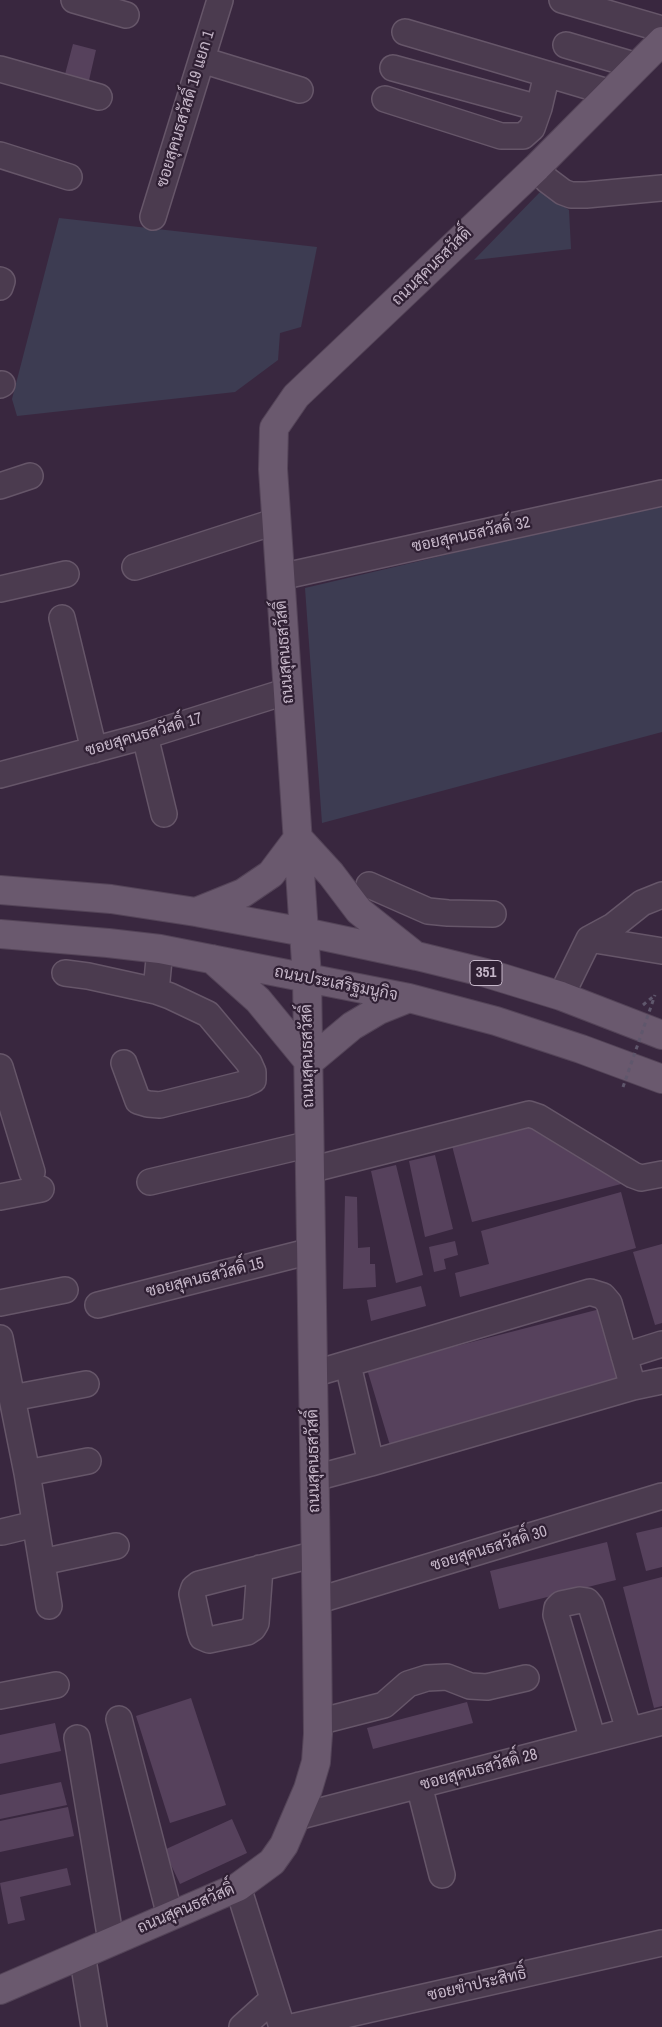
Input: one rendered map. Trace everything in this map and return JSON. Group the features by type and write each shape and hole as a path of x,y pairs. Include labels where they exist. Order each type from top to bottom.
{"main road":[{"name":"ถนนสุคนธสวัสดิ์","path":"0,1990 238,1887 272,1862 284,1845 297,1818 316,1762 318,1722 307,977 273,469 274,428 296,396 537,167 662,41"},
{"path":"196,912 243,893 271,874 298,838 331,874 359,911 417,956"},
{"name":"351","path":"0,890 111,899 196,912 417,956 507,979 561,996 662,1035"},
{"path":"108,943 111,899"},
{"name":"ถนนประเสริฐมนูกิจ","path":"0,934 160,949 409,998 496,1021 581,1049 662,1079"},
{"path":"212,959 258,1000 308,1062 352,1026 379,1010 409,998"},
{"path":"496,1021 507,979"}],"street":[{"path":"74,0 126,15"},
{"name":"ซอยสุคนธสวัสดิ์ 19 แยก 1","path":"153,217 220,0"},
{"path":"562,0 662,29"},
{"path":"405,32 611,93"},
{"path":"566,45 637,66"},
{"path":"202,60 300,90"},
{"path":"393,68 540,108"},
{"path":"0,69 99,97"},
{"path":"385,99 501,136 523,136 532,128 540,108 548,74"},
{"path":"0,155 69,178"},
{"path":"537,167 547,180 562,192 571,195 662,188"},
{"path":"0,280 2,281 0,287"},
{"path":"0,486 30,476"},
{"name":"ซอยสุคนธสวัสดิ์ 32","path":"280,577 662,493"},
{"path":"135,567 277,522"},
{"path":"0,589 66,574"},
{"path":"62,618 94,750"},
{"name":"ซอยสุคนธสวัสดิ์ 17","path":"0,775 145,736 288,691"},
{"path":"145,736 164,814"},
{"path":"369,885 428,910 448,913 492,914"},
{"path":"561,996 589,939 613,926 642,903 662,895"},
{"path":"589,939 662,951"},
{"path":"156,991 160,949"},
{"path":"65,973 88,976 156,991 208,1014 249,1063 253,1072 253,1080 244,1084 160,1105 148,1104 138,1101 124,1063"},
{"path":"0,1067 6,1106 36,1180 0,1197"},
{"path":"150,1182 310,1157 529,1114 538,1117 633,1175 640,1178 662,1174"},
{"name":"ซอยสุคนธสวัสดิ์ 15","path":"98,1305 311,1250"},
{"path":"0,1303 65,1290"},
{"path":"313,1374 590,1292 603,1296 608,1304 633,1387"},
{"path":"0,1338 9,1413 27,1473 49,1606"},
{"path":"624,1356 662,1344"},
{"path":"348,1365 371,1462"},
{"path":"314,1478 633,1387 662,1381"},
{"path":"9,1413 86,1384"},
{"path":"27,1473 88,1461"},
{"name":"ซอยสุคนธสวัสดิ์ 30","path":"316,1601 662,1496"},
{"path":"2,1532 35,1524"},
{"path":"42,1562 116,1546"},
{"path":"260,1568 316,1554"},
{"path":"593,1740 556,1615 556,1608 561,1604 580,1600 587,1601 591,1606 629,1730"},
{"path":"384,1705 408,1684 428,1678 447,1677 470,1686 487,1687 526,1678"},
{"path":"0,1696 56,1685"},
{"path":"318,1722 440,1692"},
{"path":"119,1719 170,1916"},
{"name":"ซอยสุคนธสวัสดิ์ 28","path":"297,1818 662,1722"},
{"path":"77,1738 112,1941"},
{"path":"419,1785 442,1875"},
{"path":"238,1887 282,2027"},
{"name":"ซอยขำประสิทธิ์","path":"292,2027 662,1943"},
{"path":"82,1954 94,2027"},
{"path":"242,2027 273,1999"}],"path":[{"path":"623,1087 655,995"}],"shaded area":[{"path":"541,191 569,210 571,249 474,260"},
{"path":"59,218 317,247 301,327 280,333 278,360 235,392 17,416 12,399"},
{"path":"662,504 662,732 322,823 305,588"}],"building":[{"path":"73,44 96,50 87,89 63,82"},
{"path":"533,1120 629,1182 472,1222 451,1142"},
{"path":"435,1155 453,1229 425,1237 409,1161"},
{"path":"396,1165 423,1275 396,1283 371,1171"},
{"path":"621,1192 636,1248 460,1297 455,1273 489,1264 481,1231"},
{"path":"345,1196 357,1197 358,1248 370,1247 370,1264 375,1264 376,1287 343,1289"},
{"path":"455,1241 458,1255 444,1259 446,1269 434,1272 429,1247"},
{"path":"662,1244 662,1323 655,1325 633,1252"},
{"path":"421,1286 426,1306 371,1321 367,1300"},
{"path":"604,1308 625,1383 392,1452 367,1369"},
{"path":"662,1527 662,1567 646,1571 636,1533"},
{"path":"607,1542 616,1580 499,1609 490,1571"},
{"path":"662,1577 662,1706 654,1708 623,1587"},
{"path":"191,1698 226,1805 170,1823 136,1716"},
{"path":"467,1702 473,1723 373,1749 367,1728"},
{"path":"55,1723 61,1751 0,1764 0,1735"},
{"path":"61,1782 67,1805 0,1819 0,1795"},
{"path":"68,1807 74,1836 0,1852 0,1821"},
{"path":"232,1819 247,1853 180,1884 164,1850"},
{"path":"67,1868 71,1885 20,1897 25,1920 8,1924 0,1883"}]}
